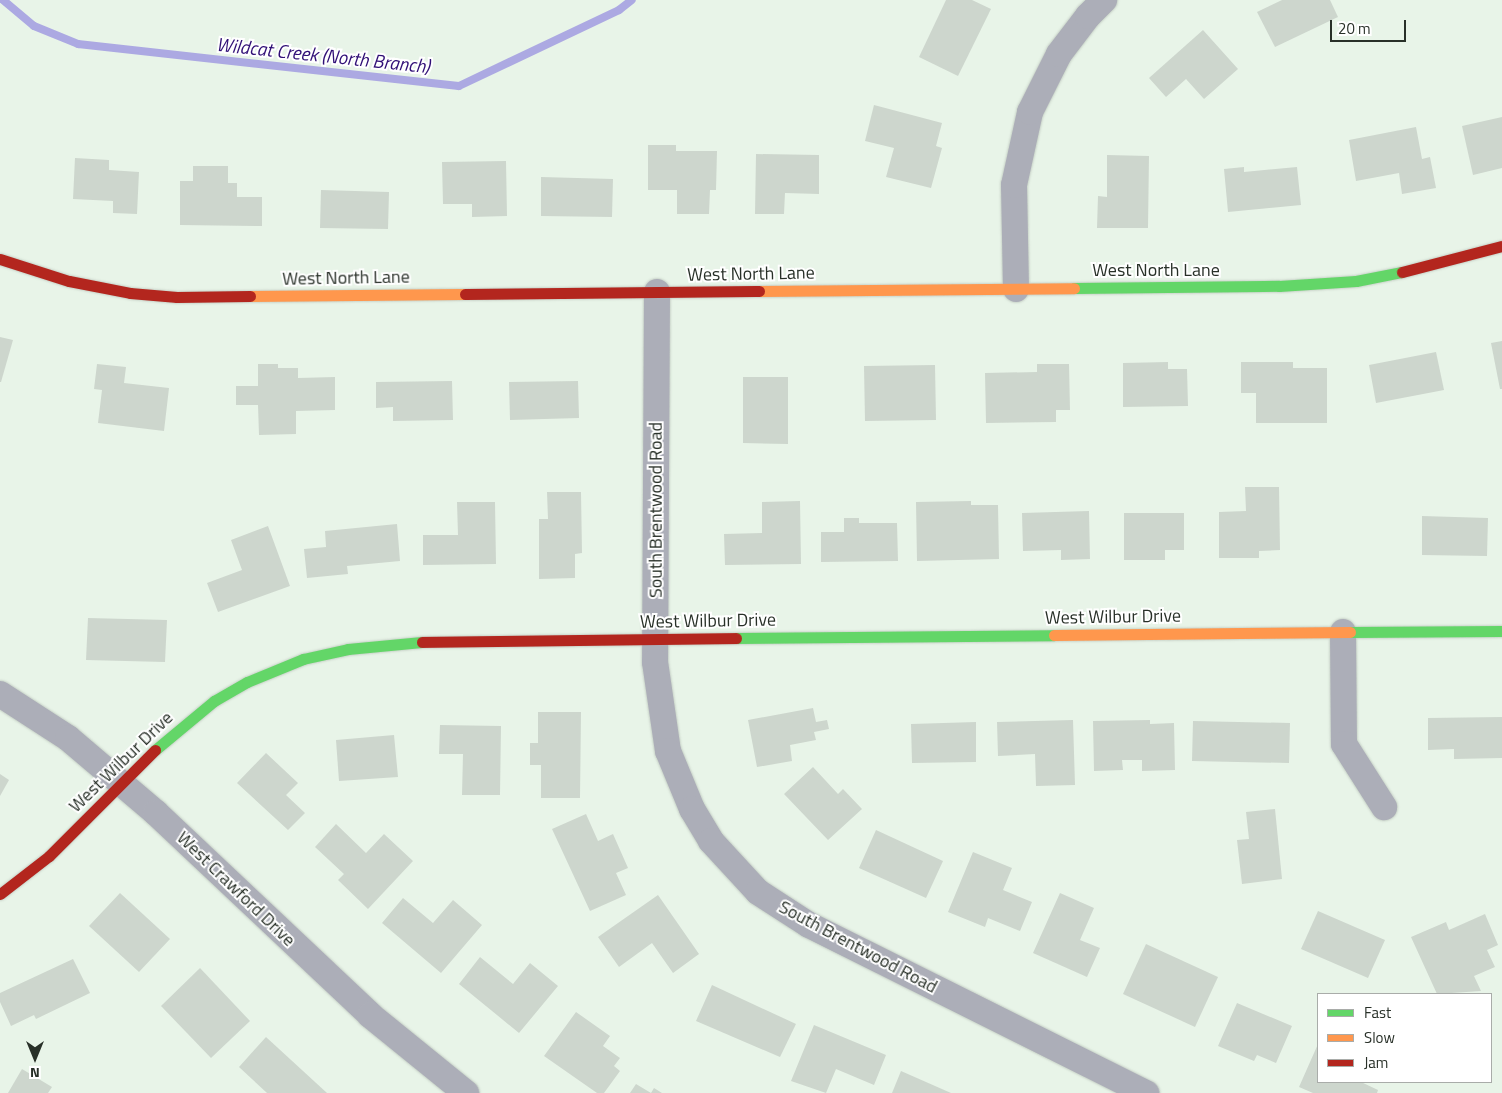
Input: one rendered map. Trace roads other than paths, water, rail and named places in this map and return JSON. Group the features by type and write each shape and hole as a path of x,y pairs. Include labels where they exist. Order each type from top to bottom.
{"street":[{"path":"1016,289 1014,185 1030,112 1059,54 1088,16 1104,0"},
{"name":"West North Lane","path":"0,259 68,281 130,293 177,297 1280,286 1356,281 1447,262 1502,246"},
{"name":"South Brentwood Road","path":"657,292 655,662 668,751 692,809 711,841 744,879 809,925 1146,1093"},
{"name":"West Wilbur Drive","path":"0,894 49,856 150,754 214,701 247,682 303,659 348,649 408,642 1502,631"},
{"path":"1343,632 1344,744 1384,808"},
{"name":"West Crawford Drive","path":"0,694 68,738 122,784 370,1015 466,1093"}],"waterway":[{"name":"Wildcat Creek (North Branch)","path":"3,0 34,26 78,44 459,86 619,10 632,0"}]}
